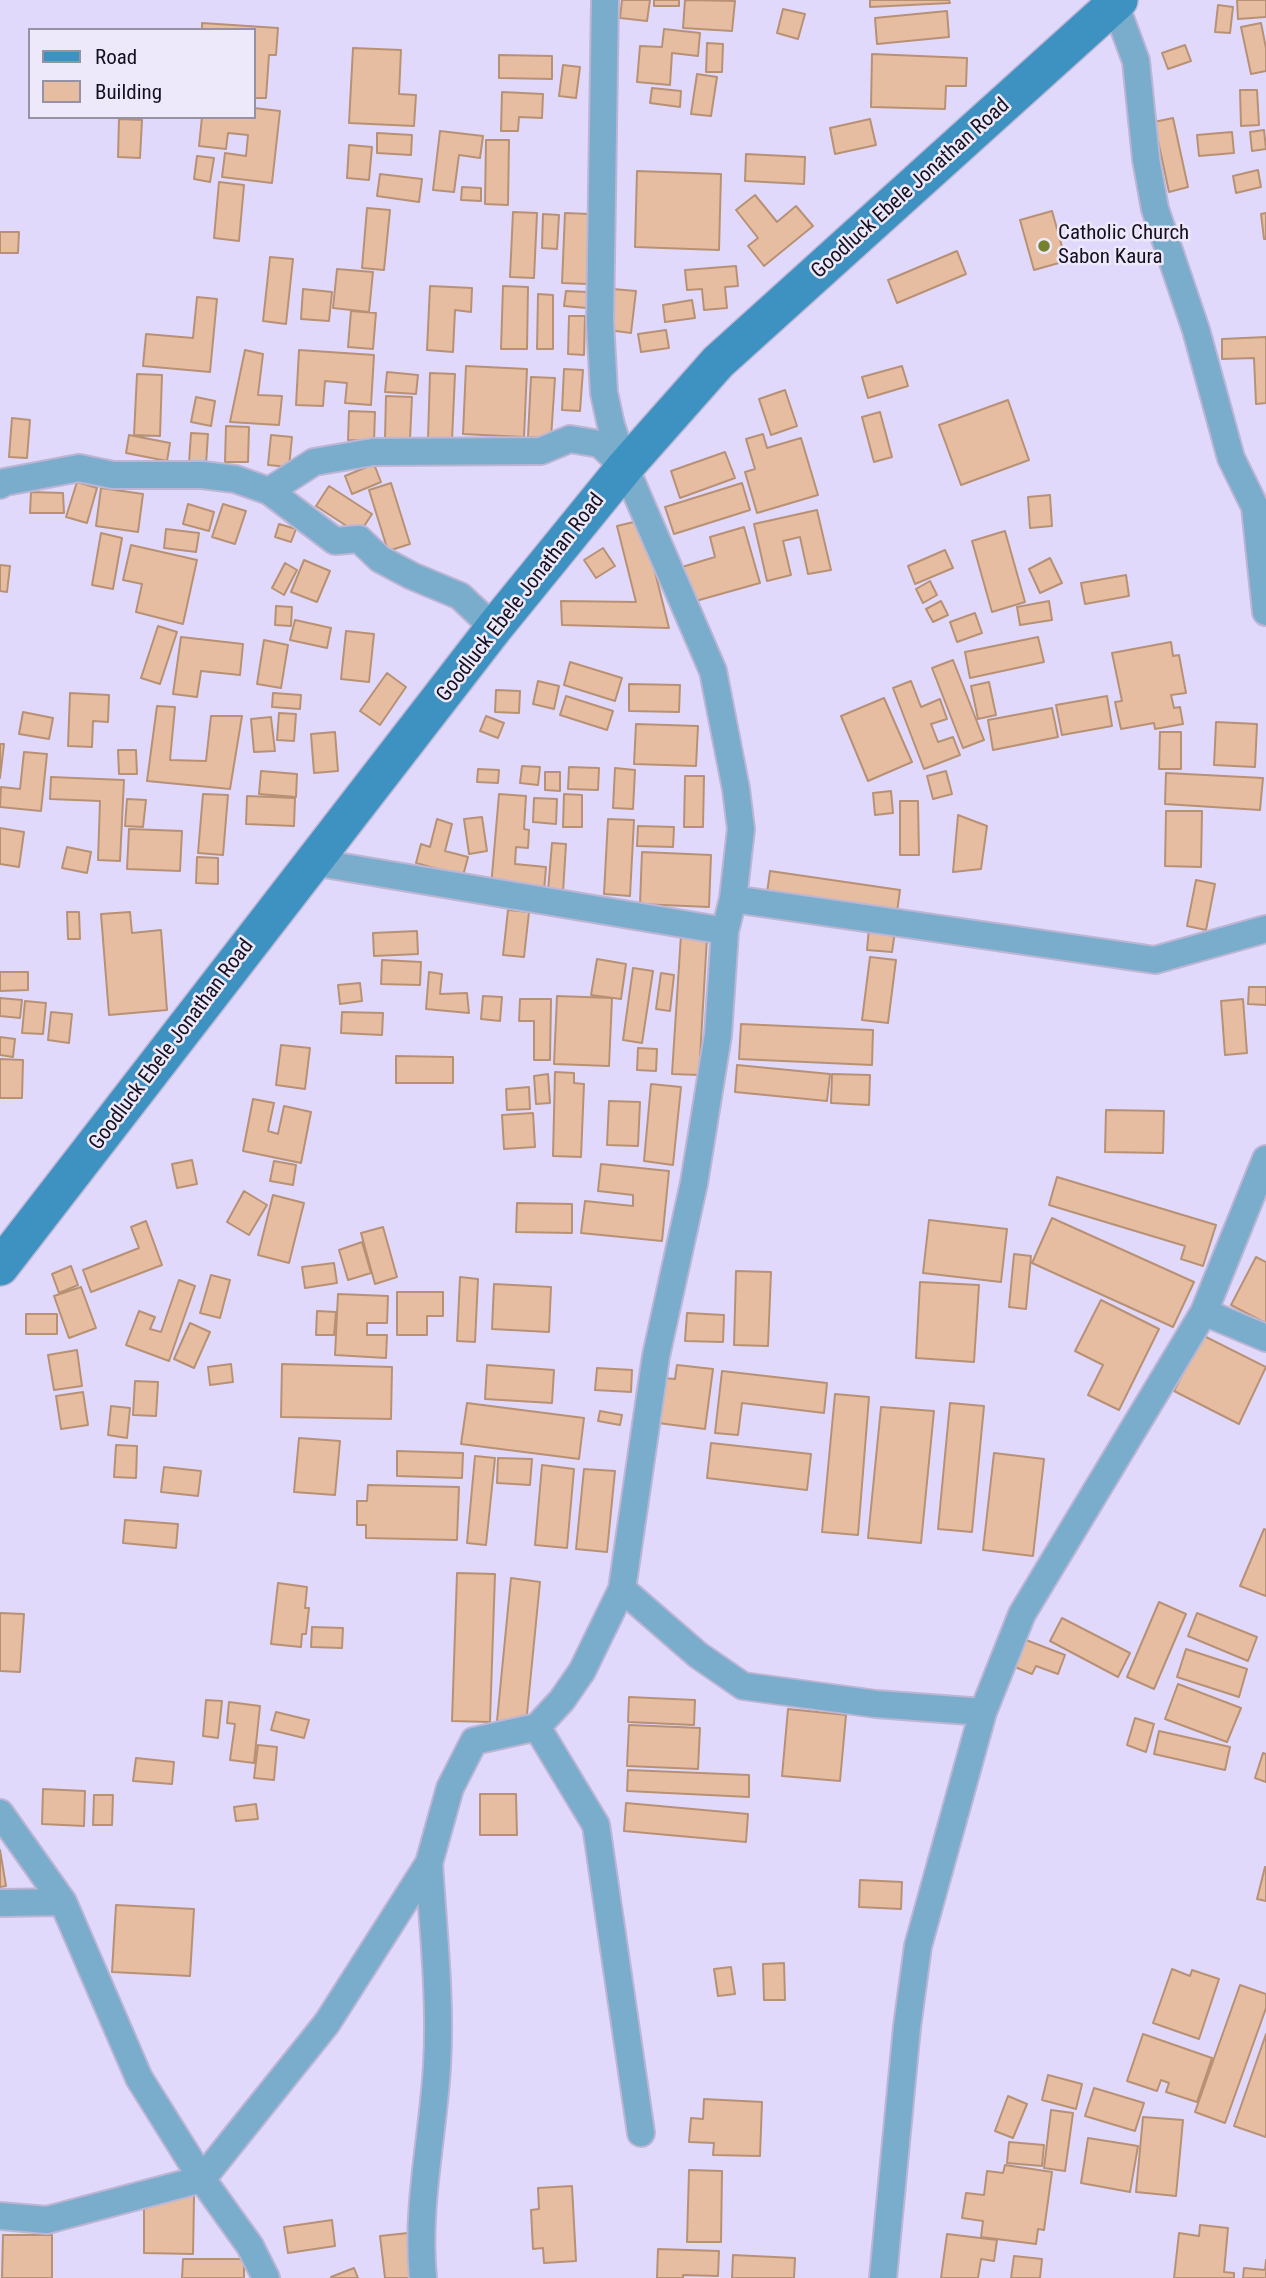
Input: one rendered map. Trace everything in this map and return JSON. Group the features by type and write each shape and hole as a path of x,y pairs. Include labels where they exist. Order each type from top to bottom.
{"main road":[{"name":"Goodluck Ebele Jonathan Road","path":"0,1267 494,628 625,467 718,362 1117,2"}],"street":[{"path":"423,2278 421,2235 426,2162 435,2102 439,2026 429,1863 434,1839 450,1788 474,1741 537,1727 582,1671 622,1589 656,1356 694,1183 718,1035 725,931 733,899 740,828 736,789 713,671 625,467 604,393 600,321 606,0"},
{"path":"1117,2 1136,61 1146,159 1155,209 1196,330 1231,458 1255,507 1266,612"},
{"path":"269,491 314,462 373,453 541,452 570,439 600,444 625,467"},
{"path":"0,485 79,468 113,475 202,475 234,480 269,491 335,541 359,539 380,559 460,596 494,628"},
{"path":"313,862 725,931"},
{"path":"733,899 1155,960 1266,929"},
{"path":"883,2278 907,2027 918,1946 982,1713 1022,1614 1204,1312 1266,1160"},
{"path":"1204,1312 1266,1338"},
{"path":"622,1589 698,1655 743,1686 876,1704 982,1713"},
{"path":"537,1727 596,1825 641,2133"},
{"path":"0,1812 63,1902 139,2078 202,2179 250,2246 266,2278"},
{"path":"0,2216 47,2220 202,2179 327,2023 429,1863"},
{"path":"0,1903 63,1902"}],"building":[{"path":"622,0 650,0 647,21 620,18"},
{"path":"654,0 679,0 679,6 654,6"},
{"path":"685,0 735,1 732,31 683,28"},
{"path":"870,0 949,0 950,3 870,7"},
{"path":"1237,0 1266,0 1266,17 1238,19"},
{"path":"1218,5 1233,7 1230,33 1215,32"},
{"path":"783,9 805,14 798,39 777,33"},
{"path":"947,11 949,37 877,44 875,18"},
{"path":"202,23 278,28 276,55 269,55 266,98 256,98 256,28 202,28"},
{"path":"1261,23 1266,48 1266,71 1251,74 1241,27"},
{"path":"664,29 700,33 698,56 672,53 670,85 637,82 640,46 662,47"},
{"path":"707,43 723,44 722,72 706,72"},
{"path":"1185,45 1191,61 1168,69 1162,53"},
{"path":"353,48 401,50 399,94 416,95 414,126 349,123"},
{"path":"872,54 967,58 966,86 946,86 945,109 871,107"},
{"path":"499,55 552,56 552,79 499,78"},
{"path":"563,65 580,67 576,98 559,96"},
{"path":"697,74 717,77 711,116 691,114"},
{"path":"652,88 681,91 680,107 650,103"},
{"path":"1240,90 1257,90 1259,125 1241,126"},
{"path":"502,92 543,94 542,118 519,117 518,131 501,131"},
{"path":"256,108 280,111 272,183 222,177 225,153 246,156 248,135 228,133 226,149 199,146 202,119 256,119"},
{"path":"1173,118 1188,187 1169,192 1154,122"},
{"path":"119,119 142,120 140,158 118,157"},
{"path":"870,119 876,145 835,154 830,128"},
{"path":"1264,130 1266,149 1252,151 1250,132"},
{"path":"440,131 483,136 480,158 459,155 454,192 433,190"},
{"path":"1232,132 1234,153 1199,156 1197,135"},
{"path":"377,133 412,135 411,155 377,153"},
{"path":"486,140 509,140 508,205 485,204"},
{"path":"349,145 372,147 369,180 347,178"},
{"path":"746,154 805,157 804,184 745,181"},
{"path":"197,156 214,158 210,182 194,179"},
{"path":"1258,170 1261,187 1236,193 1233,176"},
{"path":"637,171 721,174 719,250 635,247"},
{"path":"380,174 422,179 419,202 377,196"},
{"path":"219,182 244,185 239,241 214,238"},
{"path":"462,187 481,188 481,201 461,200"},
{"path":"755,195 777,222 796,206 813,226 764,266 748,246 758,238 736,210"},
{"path":"367,208 390,210 384,270 362,268"},
{"path":"1052,211 1066,261 1034,270 1020,220"},
{"path":"513,212 537,213 534,278 510,277"},
{"path":"565,213 590,214 587,284 562,283"},
{"path":"1266,213 1266,239 1264,239 1261,214"},
{"path":"543,214 559,215 557,249 542,248"},
{"path":"0,232 19,232 18,253 0,253"},
{"path":"957,251 966,274 897,303 888,280"},
{"path":"270,257 293,259 286,324 263,321"},
{"path":"736,266 738,286 725,287 727,308 704,310 702,289 687,290 685,270"},
{"path":"337,269 373,272 369,312 333,308"},
{"path":"430,286 472,288 471,312 455,310 453,352 427,350"},
{"path":"503,286 528,287 527,349 501,349"},
{"path":"303,289 332,292 329,321 301,319"},
{"path":"613,289 636,291 631,333 608,330"},
{"path":"566,291 588,292 587,308 564,306"},
{"path":"538,294 553,295 553,349 537,349"},
{"path":"197,297 217,299 210,372 143,366 146,334 193,338"},
{"path":"692,300 695,318 665,322 663,305"},
{"path":"351,311 376,313 373,349 348,347"},
{"path":"569,316 585,316 584,355 568,354"},
{"path":"666,330 669,348 641,352 638,334"},
{"path":"1266,337 1266,403 1256,404 1254,358 1222,359 1222,339"},
{"path":"245,350 263,354 258,395 282,396 279,425 230,422"},
{"path":"299,350 374,355 371,405 345,403 347,383 325,381 323,406 296,405"},
{"path":"466,366 527,369 524,437 463,434"},
{"path":"902,366 908,386 868,398 862,377"},
{"path":"564,369 583,370 580,411 562,410"},
{"path":"387,372 418,375 416,394 385,392"},
{"path":"430,373 455,374 452,440 428,439"},
{"path":"137,374 162,375 160,436 134,435"},
{"path":"531,377 555,378 551,438 528,437"},
{"path":"785,390 797,426 771,435 759,399"},
{"path":"386,396 412,397 410,439 385,438"},
{"path":"196,397 215,401 211,426 191,422"},
{"path":"1008,400 1029,460 961,485 939,425"},
{"path":"349,411 375,412 374,441 348,440"},
{"path":"880,412 892,457 874,462 862,417"},
{"path":"12,418 30,420 27,458 9,457"},
{"path":"226,426 249,427 248,462 225,462"},
{"path":"191,433 208,434 206,464 189,463"},
{"path":"763,434 767,448 801,438 818,495 757,513 745,472 755,469 746,439"},
{"path":"129,435 170,443 167,461 126,453"},
{"path":"271,435 292,437 289,467 268,465"},
{"path":"725,452 735,478 680,498 671,471"},
{"path":"374,464 381,482 352,494 345,476"},
{"path":"77,482 97,488 87,523 66,517"},
{"path":"391,483 410,544 388,551 369,490"},
{"path":"742,483 750,510 674,534 665,507"},
{"path":"329,486 372,514 359,534 316,506"},
{"path":"101,488 143,494 138,532 96,526"},
{"path":"31,492 63,493 64,513 30,513"},
{"path":"1050,495 1052,526 1030,528 1028,497"},
{"path":"188,504 214,512 209,531 183,524"},
{"path":"223,504 246,511 235,544 212,537"},
{"path":"817,510 831,570 808,574 800,537 783,541 791,575 767,581 754,524"},
{"path":"642,520 669,628 562,625 561,601 636,602 617,526"},
{"path":"279,524 296,529 291,542 275,537"},
{"path":"744,527 760,583 692,602 682,567 715,557 710,537"},
{"path":"166,529 199,533 196,552 164,548"},
{"path":"1005,531 1025,602 992,612 972,541"},
{"path":"101,533 122,538 113,589 92,585"},
{"path":"131,545 197,560 183,624 136,612 142,584 123,580"},
{"path":"603,548 615,566 596,578 584,560"},
{"path":"945,550 953,568 915,584 908,566"},
{"path":"1050,558 1062,583 1040,593 1029,569"},
{"path":"304,560 330,571 317,602 291,592"},
{"path":"285,563 297,570 284,595 272,588"},
{"path":"0,565 10,566 7,592 0,591"},
{"path":"1126,575 1129,596 1085,604 1081,583"},
{"path":"930,581 937,595 923,603 916,589"},
{"path":"941,601 948,615 933,622 926,609"},
{"path":"1049,601 1052,620 1020,625 1017,607"},
{"path":"276,606 292,607 291,626 275,625"},
{"path":"975,613 982,633 957,642 950,622"},
{"path":"295,620 331,628 327,648 290,640"},
{"path":"158,626 177,632 160,684 141,678"},
{"path":"346,631 374,634 369,682 341,679"},
{"path":"181,637 243,644 240,675 201,671 197,697 173,694"},
{"path":"1038,637 1044,662 970,678 965,652"},
{"path":"264,640 288,645 281,688 257,684"},
{"path":"1171,642 1173,656 1179,655 1186,693 1171,695 1174,708 1180,707 1183,724 1155,729 1154,723 1121,729 1115,702 1122,701 1112,653"},
{"path":"953,660 984,740 963,748 932,668"},
{"path":"570,662 622,678 615,701 564,685"},
{"path":"387,673 406,687 380,725 360,711"},
{"path":"538,681 559,686 554,709 533,704"},
{"path":"911,681 921,707 940,699 947,719 931,724 938,742 953,737 960,755 924,769 893,688"},
{"path":"989,682 996,715 978,719 971,686"},
{"path":"629,684 680,685 679,712 629,711"},
{"path":"496,690 520,691 519,713 495,712"},
{"path":"70,693 109,695 108,722 93,721 92,747 68,746"},
{"path":"273,693 301,695 300,709 272,707"},
{"path":"566,696 613,711 607,730 560,715"},
{"path":"1107,696 1112,726 1062,735 1056,705"},
{"path":"884,698 912,762 868,781 841,716"},
{"path":"157,706 175,707 170,760 206,761 211,716 242,716 230,789 147,781"},
{"path":"1052,708 1058,737 993,750 988,720"},
{"path":"23,712 53,718 49,739 19,734"},
{"path":"279,713 296,714 294,741 277,740"},
{"path":"486,716 504,723 498,738 480,731"},
{"path":"271,717 275,751 254,752 251,719"},
{"path":"1216,722 1257,724 1255,767 1214,765"},
{"path":"636,724 698,726 696,766 634,764"},
{"path":"335,732 338,771 314,773 311,734"},
{"path":"1160,732 1181,732 1181,769 1159,769"},
{"path":"0,744 4,744 0,778"},
{"path":"118,750 136,750 137,774 119,774"},
{"path":"24,752 47,754 41,811 0,807 1,787 20,789"},
{"path":"522,766 540,767 538,785 520,783"},
{"path":"569,767 599,768 598,790 568,789"},
{"path":"615,768 635,770 633,809 613,808"},
{"path":"478,769 499,770 498,783 477,782"},
{"path":"261,771 297,774 296,797 259,794"},
{"path":"946,771 952,794 933,799 927,776"},
{"path":"545,772 560,772 560,791 545,790"},
{"path":"1166,773 1263,778 1260,810 1165,804"},
{"path":"685,776 704,776 703,827 684,827"},
{"path":"51,777 124,780 120,861 98,860 100,801 50,799"},
{"path":"891,791 893,813 875,815 873,793"},
{"path":"203,794 228,795 223,855 198,853"},
{"path":"499,794 526,796 524,829 529,830 528,848 516,847 515,864 546,867 544,891 491,887"},
{"path":"564,794 582,795 582,827 563,827"},
{"path":"247,796 295,798 294,826 246,824"},
{"path":"534,798 557,799 556,824 533,822"},
{"path":"127,799 146,800 143,827 125,826"},
{"path":"900,801 918,801 919,855 900,855"},
{"path":"1166,811 1202,811 1201,867 1165,866"},
{"path":"958,815 987,826 981,869 953,872"},
{"path":"482,817 487,851 469,854 464,819"},
{"path":"437,819 452,824 445,851 468,857 463,876 416,863 421,844 430,847"},
{"path":"608,819 634,820 630,896 604,894"},
{"path":"638,826 674,827 673,847 637,846"},
{"path":"0,828 24,832 19,867 0,864"},
{"path":"129,829 182,831 180,871 127,869"},
{"path":"552,843 566,844 563,892 548,891"},
{"path":"67,847 91,852 87,873 62,868"},
{"path":"642,852 711,855 709,907 640,904"},
{"path":"197,857 218,858 218,884 196,883"},
{"path":"770,871 900,890 897,912 767,893"},
{"path":"1196,880 1215,884 1206,930 1187,926"},
{"path":"508,910 529,912 524,957 503,955"},
{"path":"67,912 79,912 80,939 68,939"},
{"path":"130,912 132,933 161,930 167,1010 109,1015 101,914"},
{"path":"869,928 895,931 892,952 867,950"},
{"path":"417,931 418,954 374,956 373,933"},
{"path":"681,935 707,937 699,1075 672,1074"},
{"path":"870,957 896,960 888,1023 862,1020"},
{"path":"597,959 626,964 621,999 591,995"},
{"path":"382,960 421,962 420,985 381,984"},
{"path":"633,968 653,971 642,1043 623,1040"},
{"path":"0,972 28,972 28,990 0,991"},
{"path":"429,972 442,974 440,994 467,993 469,1013 426,1009"},
{"path":"661,973 674,975 670,1011 656,1009"},
{"path":"360,983 362,1001 340,1004 338,985"},
{"path":"1249,987 1266,987 1266,1005 1248,1004"},
{"path":"483,996 502,997 500,1021 481,1019"},
{"path":"557,996 612,998 609,1066 554,1064"},
{"path":"0,998 22,1000 20,1018 0,1016"},
{"path":"520,999 551,999 550,1060 534,1060 534,1021 519,1021"},
{"path":"1243,999 1247,1053 1225,1055 1221,1001"},
{"path":"25,1001 46,1003 43,1034 22,1033"},
{"path":"51,1012 72,1014 69,1043 48,1040"},
{"path":"342,1012 383,1013 382,1035 341,1033"},
{"path":"741,1024 873,1030 872,1065 739,1059"},
{"path":"0,1037 15,1039 13,1057 0,1055"},
{"path":"281,1045 310,1048 305,1089 276,1085"},
{"path":"638,1048 657,1049 656,1071 637,1070"},
{"path":"396,1056 453,1057 453,1083 396,1083"},
{"path":"0,1059 23,1060 22,1098 0,1098"},
{"path":"737,1065 830,1074 827,1101 735,1092"},
{"path":"555,1072 574,1073 574,1083 584,1084 581,1157 553,1156"},
{"path":"548,1074 550,1103 536,1104 534,1076"},
{"path":"832,1074 870,1075 869,1105 831,1103"},
{"path":"651,1084 681,1087 673,1165 644,1161"},
{"path":"529,1087 530,1109 507,1110 506,1089"},
{"path":"253,1099 274,1103 268,1131 278,1134 284,1106 311,1112 301,1163 243,1151"},
{"path":"609,1101 640,1102 638,1146 607,1145"},
{"path":"1106,1110 1164,1111 1163,1153 1105,1152"},
{"path":"533,1113 535,1147 504,1149 502,1115"},
{"path":"192,1160 197,1184 177,1188 172,1164"},
{"path":"274,1161 296,1165 293,1185 270,1181"},
{"path":"601,1164 669,1171 662,1241 581,1233 585,1201 633,1206 633,1195 598,1191"},
{"path":"1057,1177 1216,1225 1203,1266 1181,1259 1185,1246 1049,1205"},
{"path":"244,1191 267,1205 249,1235 227,1222"},
{"path":"273,1195 304,1203 289,1263 258,1255"},
{"path":"517,1203 572,1204 572,1233 516,1232"},
{"path":"1052,1218 1194,1282 1173,1327 1032,1263"},
{"path":"929,1220 1007,1229 1001,1282 923,1273"},
{"path":"146,1221 162,1265 91,1292 83,1270 139,1248 131,1227"},
{"path":"383,1227 397,1277 375,1284 361,1233"},
{"path":"362,1242 371,1273 348,1280 339,1250"},
{"path":"1014,1254 1031,1256 1026,1309 1009,1307"},
{"path":"1256,1257 1266,1262 1266,1323 1231,1305"},
{"path":"334,1263 337,1283 305,1288 302,1267"},
{"path":"71,1266 78,1285 59,1293 52,1274"},
{"path":"736,1271 771,1272 768,1346 734,1345"},
{"path":"211,1275 230,1280 220,1318 200,1313"},
{"path":"460,1277 478,1279 475,1342 457,1341"},
{"path":"179,1280 195,1286 169,1361 126,1345 139,1311 155,1317 150,1329 161,1332"},
{"path":"920,1282 979,1285 974,1362 916,1358"},
{"path":"494,1284 551,1287 549,1332 492,1329"},
{"path":"81,1287 96,1328 69,1338 54,1296"},
{"path":"397,1292 443,1292 443,1316 427,1316 427,1335 397,1335"},
{"path":"338,1294 388,1296 387,1323 367,1323 367,1335 387,1335 386,1358 335,1355"},
{"path":"1101,1300 1159,1329 1119,1410 1088,1395 1103,1365 1075,1351"},
{"path":"317,1311 336,1312 334,1335 316,1335"},
{"path":"687,1313 724,1315 723,1342 685,1341"},
{"path":"26,1314 57,1314 57,1334 26,1334"},
{"path":"190,1323 210,1332 194,1368 174,1359"},
{"path":"1202,1335 1266,1367 1239,1424 1174,1391"},
{"path":"77,1350 82,1386 54,1390 48,1355"},
{"path":"231,1364 233,1382 210,1385 208,1367"},
{"path":"282,1364 392,1367 391,1419 281,1417"},
{"path":"487,1365 554,1370 552,1403 485,1399"},
{"path":"677,1365 713,1369 705,1429 658,1423 664,1378 675,1379"},
{"path":"597,1368 632,1370 631,1392 595,1390"},
{"path":"722,1371 827,1383 824,1413 742,1403 738,1435 715,1433"},
{"path":"135,1381 158,1382 156,1416 133,1415"},
{"path":"83,1392 88,1425 61,1429 56,1396"},
{"path":"835,1394 869,1397 858,1535 822,1532"},
{"path":"467,1403 584,1418 579,1459 461,1444"},
{"path":"950,1403 984,1406 972,1532 938,1529"},
{"path":"111,1406 130,1408 127,1438 108,1435"},
{"path":"881,1407 934,1411 921,1543 868,1538"},
{"path":"600,1411 622,1415 620,1425 598,1421"},
{"path":"299,1438 340,1441 335,1495 294,1492"},
{"path":"711,1443 811,1454 807,1490 707,1478"},
{"path":"116,1445 137,1446 136,1478 114,1477"},
{"path":"397,1451 463,1453 462,1478 397,1476"},
{"path":"994,1453 1044,1459 1033,1556 983,1550"},
{"path":"475,1456 495,1458 486,1545 467,1543"},
{"path":"498,1458 532,1459 530,1485 497,1483"},
{"path":"542,1465 574,1469 567,1548 535,1545"},
{"path":"164,1467 201,1471 198,1496 161,1492"},
{"path":"584,1469 615,1471 607,1552 576,1549"},
{"path":"368,1485 459,1487 457,1540 366,1538 366,1525 357,1525 357,1501 367,1501"},
{"path":"125,1520 178,1524 176,1548 123,1543"},
{"path":"1264,1529 1266,1530 1266,1596 1240,1586"},
{"path":"457,1573 495,1574 490,1722 452,1721"},
{"path":"511,1578 540,1582 526,1724 497,1721"},
{"path":"278,1583 307,1587 305,1608 309,1608 306,1634 302,1634 301,1647 271,1644"},
{"path":"1159,1602 1186,1614 1154,1689 1127,1677"},
{"path":"0,1613 24,1614 20,1672 0,1671"},
{"path":"1197,1613 1257,1637 1248,1661 1188,1636"},
{"path":"1062,1618 1130,1653 1118,1677 1050,1641"},
{"path":"312,1627 343,1628 342,1648 311,1647"},
{"path":"1026,1640 1065,1655 1058,1674 1036,1666 1032,1674 1015,1667"},
{"path":"1186,1649 1247,1669 1239,1697 1177,1677"},
{"path":"1178,1684 1241,1708 1227,1742 1165,1719"},
{"path":"629,1697 695,1700 694,1725 628,1722"},
{"path":"206,1700 222,1701 218,1738 203,1736"},
{"path":"229,1702 260,1706 254,1763 230,1760 235,1724 227,1723"},
{"path":"788,1709 846,1715 840,1781 782,1776"},
{"path":"276,1712 309,1720 304,1738 271,1730"},
{"path":"1135,1718 1154,1724 1146,1752 1127,1745"},
{"path":"629,1725 700,1728 698,1769 627,1766"},
{"path":"1159,1731 1230,1747 1225,1770 1154,1754"},
{"path":"258,1745 277,1747 274,1780 254,1778"},
{"path":"1263,1753 1266,1754 1266,1782 1255,1778"},
{"path":"136,1758 174,1762 172,1784 133,1781"},
{"path":"628,1770 749,1775 749,1797 627,1791"},
{"path":"43,1789 85,1791 84,1826 42,1824"},
{"path":"480,1794 516,1794 517,1835 480,1835"},
{"path":"94,1795 113,1795 112,1825 93,1825"},
{"path":"626,1803 748,1814 746,1842 624,1831"},
{"path":"256,1804 258,1819 236,1821 234,1807"},
{"path":"0,1850 6,1886 0,1887"},
{"path":"1266,1867 1266,1901 1257,1899"},
{"path":"860,1880 902,1882 901,1909 859,1907"},
{"path":"116,1905 194,1909 190,1976 112,1972"},
{"path":"784,1963 785,2000 764,2000 763,1964"},
{"path":"731,1967 735,1994 718,1996 714,1969"},
{"path":"1172,1969 1190,1976 1192,1970 1219,1979 1199,2039 1153,2023"},
{"path":"1240,1985 1266,1994 1266,2008 1225,2123 1195,2112"},
{"path":"1143,2034 1212,2058 1197,2102 1166,2092 1169,2083 1161,2080 1157,2091 1127,2081"},
{"path":"1266,2034 1266,2137 1234,2126"},
{"path":"1048,2075 1082,2084 1076,2109 1042,2100"},
{"path":"1094,2088 1144,2103 1135,2131 1085,2116"},
{"path":"1008,2096 1027,2104 1013,2138 995,2131"},
{"path":"704,2099 762,2102 760,2156 713,2155 714,2143 689,2142 691,2118 703,2119"},
{"path":"1051,2110 1073,2113 1065,2171 1044,2168"},
{"path":"1143,2117 1183,2120 1176,2196 1136,2192"},
{"path":"1088,2138 1138,2146 1130,2192 1081,2183"},
{"path":"1009,2142 1044,2145 1042,2166 1007,2163"},
{"path":"1005,2165 1052,2172 1044,2230 1038,2229 1036,2244 981,2237 983,2221 962,2218 966,2193 984,2195 987,2171 1003,2173"},
{"path":"689,2170 722,2171 721,2242 687,2242"},
{"path":"572,2186 576,2261 544,2263 543,2248 533,2249 531,2210 539,2209 538,2188"},
{"path":"144,2196 194,2196 193,2254 144,2253"},
{"path":"332,2220 335,2246 288,2253 284,2227"},
{"path":"1200,2225 1228,2228 1224,2272 1234,2273 1234,2278 1174,2278 1179,2233 1199,2236"},
{"path":"408,2233 414,2278 385,2278 380,2236"},
{"path":"947,2234 997,2240 994,2261 981,2259 978,2278 941,2278"},
{"path":"3,2235 52,2235 52,2278 2,2278"},
{"path":"658,2249 719,2251 718,2276 683,2275 683,2278 657,2278"},
{"path":"733,2255 795,2258 794,2278 732,2278"},
{"path":"1014,2256 1042,2259 1040,2278 1011,2278"},
{"path":"183,2259 244,2259 244,2278 182,2278"},
{"path":"1266,2260 1266,2278 1243,2278 1244,2268 1265,2270"},
{"path":"354,2268 358,2278 331,2277"}],"place":[{"name":"Catholic Church Sabon Kaura","path":"1044,246"}]}
